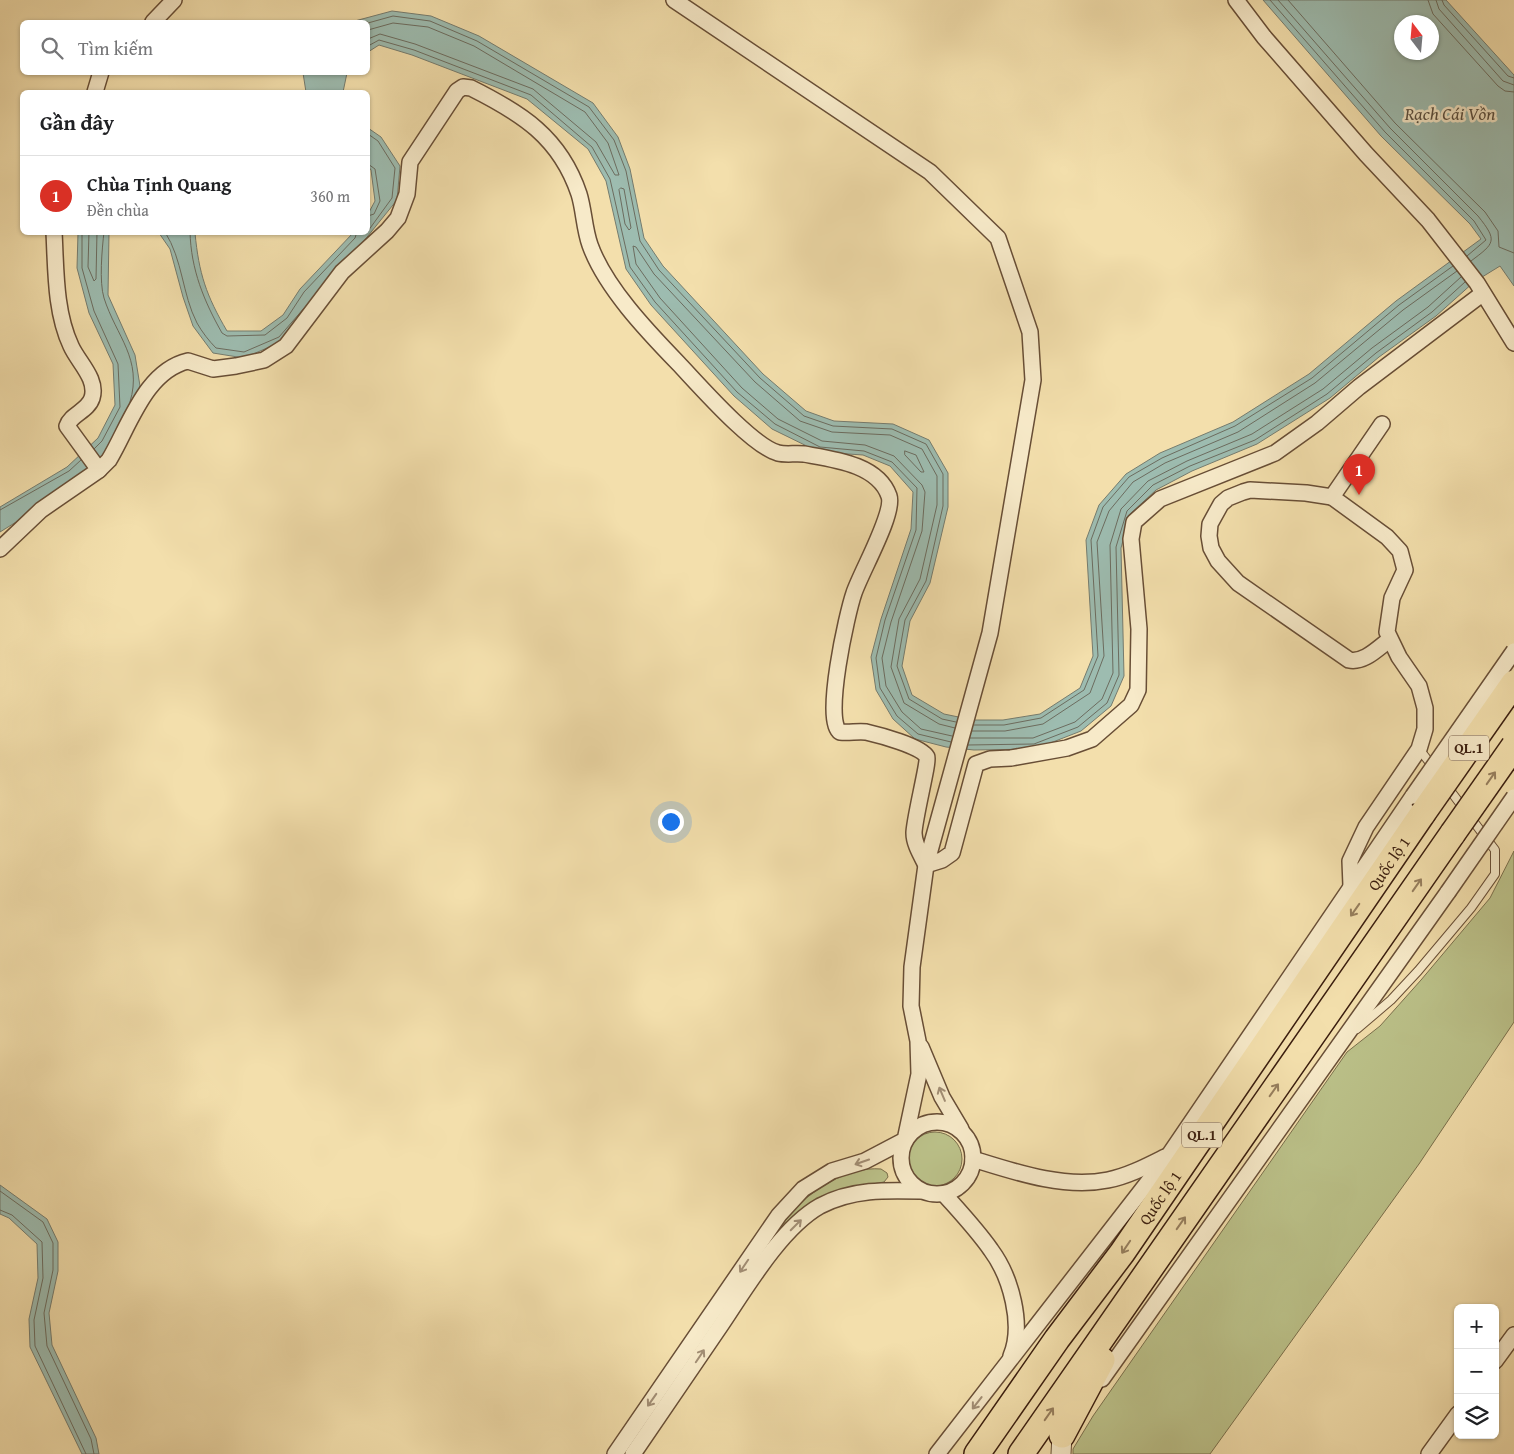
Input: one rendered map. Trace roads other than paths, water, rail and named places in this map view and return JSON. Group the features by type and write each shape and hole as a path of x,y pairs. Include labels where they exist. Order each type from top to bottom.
{"highway":[{"name":"QL.1","path":"1418,804 1514,683"},
{"name":"Quốc lộ 1","path":"1021,1454 1514,746"},
{"name":"Quốc lộ 1","path":"977,1454 1057,1339 1122,1252 1312,973 1418,804"},
{"path":"1168,1155 1312,973"},
{"path":"1058,1448 1157,1259"},
{"path":"960,1454 1057,1339"}],"street":[{"path":"155,20 174,0"},
{"path":"674,0 930,172 998,238 1030,332 1033,380 990,633 926,865 912,967 911,1006 918,1041 919,1074 900,1162 910,1184 920,1191"},
{"path":"1236,0 1264,36 1366,154 1428,220 1505,325 1514,343"},
{"path":"96,90 100,75"},
{"path":"0,549 41,510 109,460 122,438 142,395 151,384 173,368 188,361 213,369 236,366 264,360 286,346 342,272 387,231 398,218 407,194 410,162 457,91 463,87 471,88 526,118 545,135 571,173 580,196 590,245 607,277 677,362 746,430 777,452 803,454 848,462 860,467 881,482 887,491 890,510 854,594 844,630 835,691 834,727 840,732 863,732 884,736 921,751 926,756 928,760 916,814 914,834 919,852 926,865"},
{"path":"54,235 57,296 70,346 90,378 93,391 90,404 67,424 98,468"},
{"path":"926,865 942,860 952,853 976,764 990,759 1011,758 1067,748 1092,739 1131,705 1138,690 1139,629 1131,539 1134,522 1144,511 1160,499 1275,453 1317,423 1479,288"},
{"path":"1332,497 1382,424"},
{"path":"1352,886 1350,861 1366,827 1419,749 1425,728 1425,708 1419,686 1389,640 1387,632 1392,598 1404,570 1400,551 1387,537 1332,497 1250,490 1236,494 1221,504 1210,524 1211,548 1218,561 1238,583 1349,660 1358,661 1363,659 1389,640"},
{"path":"936,1454 1168,1155 1352,886 1418,804 1514,651"},
{"path":"1058,1448 1514,797"},
{"path":"633,1454 757,1271 797,1223 819,1207 839,1198 872,1190 920,1191 944,1194 956,1189 965,1181 971,1171 972,1147 942,1097 918,1041"},
{"path":"615,1454 779,1215 804,1189 832,1171 865,1161 905,1140 912,1130 923,1124 934,1121 946,1123 957,1128 966,1136"},
{"path":"973,1159 1021,1174 1076,1182 1108,1180 1136,1171 1168,1155"},
{"path":"944,1194 992,1251 1003,1270 1016,1322 1015,1346 1007,1364"},
{"path":"1499,1356 1514,1335"},
{"path":"1429,1454 1454,1420"}],"lane":[{"path":"1340,1043 1391,1000 1418,971 1471,908 1495,874 1495,850 1419,749"}],"water":[{"name":"Rạch Cái Vồn","path":"1263,0 1446,0 1514,75 1514,286 1500,266 1474,282 1436,316 1379,357 1330,398 1257,444 1192,471 1156,490 1130,514 1121,548 1124,676 1111,706 1081,731 1035,749 974,750 946,747 915,739 893,719 876,690 871,657 881,619 911,529 913,492 890,466 863,455 819,452 772,429 734,396 651,305 626,269 606,181 588,149 527,99 412,55 379,45 370,51 370,20 358,20 392,11 431,16 479,36 593,103 618,137 630,169 644,238 663,266 763,374 806,411 834,421 893,424 929,440 948,473 948,507 930,583 910,621 902,666 912,695 944,714 973,720 1003,720 1040,714 1080,688 1093,656 1086,540 1099,505 1126,474 1160,453 1233,422 1309,374 1396,301 1481,239 1470,224 1381,136"},
{"path":"303,75 347,75 343,90 306,90"},
{"path":"370,129 381,137 400,166 397,200 370,233 370,210 375,201 371,170"},
{"path":"78,235 109,235 108,295 135,355 140,386 129,421 101,462 50,501 0,532 0,507 67,467 98,438 115,405 113,364 89,313 77,268"},
{"path":"160,235 195,235 201,273 209,295 227,331 261,331 283,315 300,289 351,235 369,235 283,341 244,358 213,353 193,326 170,249"},
{"path":"0,1185 47,1219 58,1242 58,1271 49,1313 52,1345 96,1438 99,1454 82,1454 30,1347 29,1319 38,1278 37,1244 9,1218 0,1214"}],"place":[{"name":"Chùa Tịnh Quang","path":"1359,495"}]}
